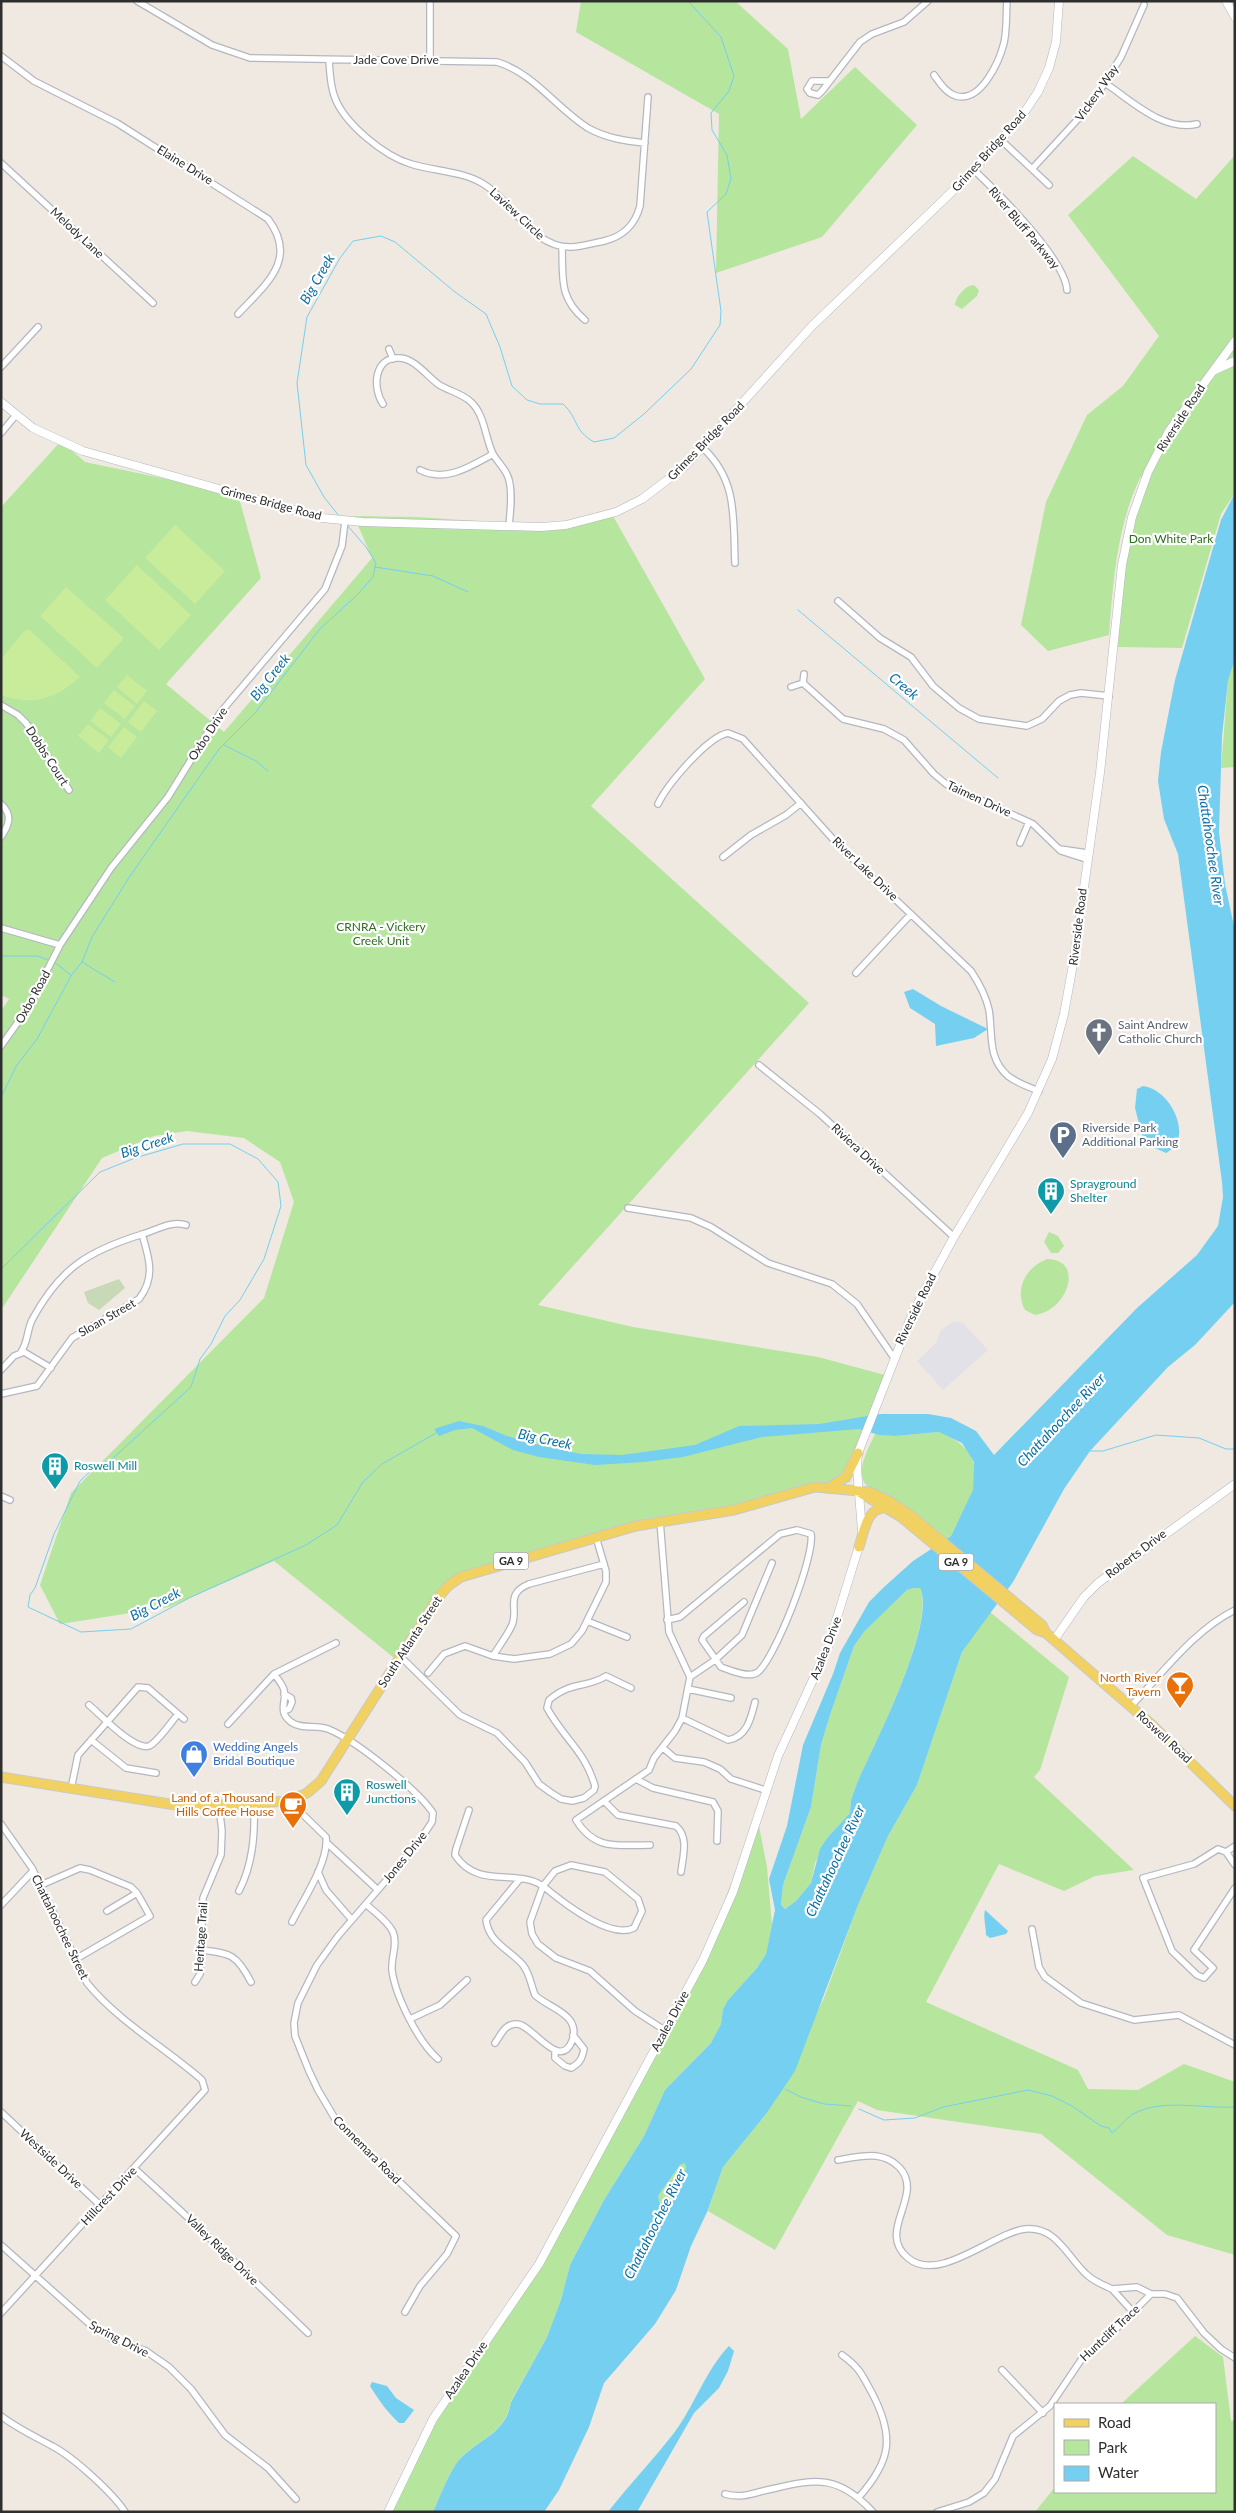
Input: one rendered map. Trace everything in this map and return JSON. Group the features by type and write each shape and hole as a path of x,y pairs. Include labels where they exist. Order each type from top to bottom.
{"main road":[{"path":"825,1487 843,1480 858,1453"},
{"name":"South Atlanta Street","path":"1,1778 169,1805 219,1806 289,1801 315,1788 442,1593 461,1577 596,1537 660,1522 734,1510 795,1491 825,1487 870,1492 881,1497 905,1516"},
{"name":"South Atlanta Street","path":"859,1492 888,1509 905,1516"},
{"path":"859,1547 872,1513 878,1508 888,1509"},
{"name":"Roswell Road","path":"905,1516 1012,1604 1042,1625 1046,1633 1131,1706 1235,1806"}],"street":[{"path":"430,1 430,60"},
{"path":"829,81 860,42 872,34 904,22 928,1"},
{"path":"934,75 947,91 956,96 967,96 977,90 994,67 1003,45 1007,1"},
{"name":"Grimes Bridge Road","path":"1,402 16,415 48,436 83,451 322,518 363,522 509,526 566,525 616,512 664,485 703,448 812,326 974,170 1001,140 1031,104 1044,80 1056,42 1059,1"},
{"path":"1226,1 1235,17"},
{"name":"Jade Cove Drive","path":"139,2 204,41 236,55 265,60 486,60 507,65 526,76 574,118 589,128 615,139 645,142"},
{"name":"Vickery Way","path":"1032,169 1084,114 1105,84 1124,52 1144,5"},
{"name":"Elaine Drive","path":"1,56 34,81 117,123 268,219 279,239 281,252 278,264 271,278 238,314"},
{"name":"Laview Circle","path":"329,60 332,87 340,108 351,122 379,148 408,164 458,173 481,182 502,198 539,236 562,247"},
{"path":"1105,84 1167,123 1183,126 1197,124"},
{"path":"585,320 574,310 565,295 562,247 577,247 612,239 624,233 632,226 640,206 648,97"},
{"path":"1001,140 1049,185"},
{"name":"Melody Lane","path":"1,163 153,303"},
{"name":"River Bluff Parkway","path":"974,170 1002,197 1036,238 1064,276 1067,290"},
{"path":"1,367 38,327"},
{"name":"Riverside Road","path":"859,1492 858,1453 913,1312 954,1237 1017,1134 1039,1092 1052,1059 1064,1014 1100,773 1110,696 1122,565 1132,517 1148,472 1178,416 1211,372 1231,352 1235,341"},
{"path":"389,349 393,359"},
{"path":"382,404 378,394 376,376 382,365 393,359 410,361 439,384 471,402 479,414 493,454 505,470 510,481 509,526"},
{"path":"1211,372 1235,361"},
{"path":"1,433 16,415"},
{"path":"703,448 719,466 729,487 735,563"},
{"path":"420,470 432,475 452,474 493,454"},
{"name":"Oxbo Drive","path":"60,945 111,868 168,797 220,713 325,589 342,546 345,521"},
{"path":"838,601 880,638 911,657 933,686 959,708 979,719 1026,726 1042,719 1059,701 1070,695 1082,693 1110,696"},
{"path":"791,687 803,683 804,674"},
{"name":"Taimen Drive","path":"803,683 844,719 884,729 901,738 934,774 946,784 1039,828 1066,854 1087,856"},
{"name":"Dobbs Court","path":"1,705 18,715 26,723 69,790"},
{"name":"River Lake Drive","path":"658,804 667,789 713,739 728,733 743,739 841,848 964,963 978,982 988,1009 992,1051 1000,1067 1014,1080 1039,1092"},
{"path":"723,857 751,835 786,815 801,803"},
{"path":"1,804 8,812 10,818 7,829 1,837"},
{"path":"1020,843 1028,822"},
{"path":"856,973 911,914"},
{"path":"1,928 60,945"},
{"name":"Oxbo Road","path":"1,1046 28,1008 60,945"},
{"name":"Riviera Drive","path":"759,1064 820,1114 954,1237"},
{"path":"628,1208 691,1218 711,1227 768,1263 832,1284 856,1304 894,1358"},
{"path":"1,1370 21,1352 31,1322 56,1282 67,1270 108,1246 176,1223 186,1225"},
{"name":"Sloan Street","path":"1,1394 37,1386 72,1338 111,1314 131,1306 146,1291 150,1281 150,1264 142,1234"},
{"path":"21,1352 25,1352 51,1368"},
{"name":"Roberts Drive","path":"1054,1640 1084,1597 1098,1582 1235,1484"},
{"name":"Azalea Drive","path":"388,2512 433,2419 539,2264 666,2031 702,1960 733,1892 765,1790 778,1756 828,1647 859,1547 862,1524 859,1492"},
{"path":"1,1496 10,1500"},
{"path":"650,1845 604,1845 581,1828 576,1820 605,1802 649,1770 654,1758 663,1748 682,1718 690,1677 669,1632 666,1620 660,1522"},
{"path":"666,1620 680,1617 780,1534 797,1530 811,1534 812,1541 800,1586 785,1624 758,1672 748,1674 720,1667 702,1640 704,1636 744,1602"},
{"path":"428,1673 444,1654 465,1646 493,1656 524,1658 557,1652 577,1638 606,1582 604,1564 596,1537"},
{"path":"690,1677 715,1660 742,1635 772,1562"},
{"path":"493,1656 512,1624 513,1601 520,1588 604,1564"},
{"path":"1131,1706 1190,1644 1213,1624 1235,1610"},
{"path":"587,1621 627,1638"},
{"path":"228,1724 274,1674 336,1643"},
{"path":"401,1657 457,1713 493,1729 525,1762 539,1784 556,1797 566,1800 584,1798 594,1790 595,1786 586,1762 562,1732 547,1708 548,1700 567,1687 598,1680 606,1676 631,1688"},
{"path":"274,1674 286,1695 287,1718 300,1726 327,1728 348,1739"},
{"path":"71,1789 77,1758 135,1689 142,1686 148,1688 184,1719"},
{"path":"688,1689 731,1698"},
{"path":"682,1718 728,1740 734,1739 749,1724 755,1702"},
{"path":"89,1705 131,1742 145,1746 153,1743 178,1714"},
{"name":"Jones Drive","path":"348,1739 391,1773 433,1813 432,1822 416,1846 377,1892"},
{"path":"91,1740 123,1766 156,1773"},
{"path":"663,1748 675,1758 704,1762 720,1769 731,1779 765,1790"},
{"path":"636,1779 654,1788 713,1802 718,1811 717,1841"},
{"path":"289,1801 326,1837 326,1845 318,1872 292,1922"},
{"path":"605,1802 618,1815 676,1826 681,1830 684,1838 681,1872"},
{"path":"239,1891 245,1879 252,1847 254,1804"},
{"name":"Heritage Trail","path":"195,1982 200,1974 203,1898 221,1855 222,1831 219,1806"},
{"path":"469,1810 455,1855 460,1862 480,1874 488,1878 534,1881 543,1886 577,1913 598,1923 624,1930 634,1928 642,1911 638,1899 613,1878 594,1868 562,1866 550,1876 543,1886 530,1922 532,1934 538,1944 556,1958 590,1971 636,2011 666,2031"},
{"name":"Chattahoochee Street","path":"2,1825 41,1885 74,1960 87,1983 100,1998 199,2077"},
{"path":"326,1845 377,1892"},
{"path":"1230,1853 1235,1846"},
{"path":"1235,1865 1230,1853 1218,1849 1194,1864 1143,1878 1172,1951 1197,1975 1204,1978 1213,1968 1194,1950 1235,1888"},
{"path":"41,1885 80,1868 90,1870 131,1887 137,1893 150,1916 74,1960"},
{"path":"1,1905 33,1871"},
{"path":"318,1872 326,1890 352,1920"},
{"path":"495,2043 506,2027 517,2024 528,2028 548,2048 556,2051 568,2046 573,2035 572,2026 565,2014 534,1995 530,1979 523,1965 487,1931 486,1920 519,1880"},
{"name":"Connemara Road","path":"377,1892 328,1948 309,1979 295,2011 295,2036 318,2090 337,2122 456,2236 447,2254 420,2286 405,2312"},
{"path":"107,1911 137,1893"},
{"path":"366,1904 388,1924 393,1933 395,1943 392,1972 410,2019 422,2043 438,2059"},
{"path":"1032,1929 1040,1967 1045,1976 1081,2004 1134,2020 1179,2015 1235,2044"},
{"path":"201,1950 232,1955 244,1967 251,1982"},
{"path":"410,2019 440,2005 467,1980"},
{"path":"556,2051 555,2058 565,2066 571,2068 577,2065 582,2059 584,2049 573,2035"},
{"name":"Hillcrest Drive","path":"1,2313 202,2094 204,2084 199,2077"},
{"name":"Westside Drive","path":"1,2112 100,2205"},
{"path":"838,2160 878,2156 892,2161 902,2170 908,2187 896,2224 896,2237 902,2252 915,2263 926,2265 940,2264 987,2246 1016,2231 1034,2230 1055,2238 1088,2276 1112,2289 1133,2312"},
{"name":"Valley Ridge Drive","path":"134,2168 308,2333"},
{"name":"Spring Drive","path":"1,2245 93,2328 111,2338 146,2351 169,2367 191,2389 225,2435 268,2468 296,2499"},
{"path":"1112,2289 1137,2287 1151,2294"},
{"name":"Huntcliff Trace","path":"938,2512 968,2502 984,2492 994,2478 1014,2436 1043,2413 1060,2395 1081,2360 1151,2294 1164,2294 1177,2298 1204,2333 1221,2349 1235,2358"},
{"path":"842,2355 858,2367 882,2412 886,2425 888,2445 884,2462 873,2482 859,2497"},
{"path":"1002,2370 1043,2413"},
{"path":"1,2416 71,2459 115,2499 125,2512"},
{"path":"725,2494 739,2498 816,2481 838,2485 859,2497 873,2512"}],"shaded area":[{"path":"954,1321 963,1323 988,1350 943,1390 917,1361 936,1343 941,1330"}],"green space":[{"path":"581,1 735,1 788,49 801,119 855,67 917,125 822,237 716,273 719,114 576,32"},
{"name":"Don White Park","path":"1235,155 1235,493 1221,514 1182,648 1118,647 1122,565 1145,479 1141,476 1133,494 1121,533 1109,635 1048,651 1021,625 1046,502 1087,415 1123,386 1159,336 1068,215 1133,156 1196,199"},
{"path":"971,285 974,285 979,290 977,296 962,309 955,305 957,298 962,292"},
{"name":"CRNRA - Vickery Creek Unit","path":"61,441 85,462 238,494 261,578 166,684 224,732 372,558 354,516 417,517 565,527 613,516 705,679 591,806 809,1003 538,1305 633,1327 818,1357 885,1375 857,1446 850,1482 827,1485 492,1565 463,1575 443,1593 398,1661 274,1561 169,1607 60,1624 40,1585 71,1493 264,1298 294,1202 280,1162 244,1138 187,1131 154,1136 102,1158 1,1310 1,1011 9,999 1,995 1,507"},
{"path":"175,525 225,571 195,604 145,558"},
{"path":"137,565 191,615 159,650 105,600"},
{"path":"66,587 124,638 97,668 40,616"},
{"path":"25,630 30,630 80,677 62,690 44,698 23,700 1,695 1,659"},
{"path":"1235,659 1235,767 1221,768 1228,681"},
{"path":"127,675 147,691 137,704 117,687"},
{"path":"114,690 135,706 125,719 104,703"},
{"path":"144,701 157,711 141,732 128,722"},
{"path":"100,708 121,724 111,737 90,721"},
{"path":"88,724 109,740 99,753 78,736"},
{"path":"124,727 137,737 121,758 108,747"},
{"path":"1049,1232 1058,1236 1064,1246 1058,1253 1051,1253 1044,1242"},
{"path":"1047,1259 1059,1261 1066,1267 1069,1276 1068,1286 1056,1305 1047,1311 1035,1315 1025,1310 1022,1302 1022,1287 1024,1280 1033,1267"},
{"path":"119,1279 125,1288 99,1310 88,1303 84,1292"},
{"path":"939,1432 957,1441 964,1447 973,1461 975,1470 971,1497 951,1536 945,1540 902,1505 868,1486 862,1476 865,1457 875,1434 895,1436"},
{"path":"920,1588 923,1605 912,1655 889,1714 857,1783 851,1800 850,1813 828,1837 815,1863 811,1883 796,1901 785,1909 781,1905 783,1885 811,1807 821,1745 854,1646 864,1632 907,1590"},
{"path":"990,1612 1069,1677 1040,1770 1034,1777 1134,1870 1095,1876 1064,1891 999,1864 926,2002 1078,2070 1088,2089 1138,2090 1184,2064 1235,2082 1235,2255 1167,2235 1041,2134 877,2110 858,2101 775,2250 708,2211 723,2167 766,2114 824,1998 858,1905 888,1836 917,1785 962,1652"},
{"path":"757,1816 767,1867 772,1925 766,1954 757,1968 728,2000 723,2009 721,2024 711,2043 665,2090 644,2136 604,2200 570,2265 561,2300 547,2337 511,2401 503,2421 497,2429 466,2453 455,2465 433,2512 390,2512 427,2437 504,2314 565,2211 707,1946"},
{"path":"684,2162 686,2166 684,2176 662,2223 658,2225 655,2221 659,2205 658,2196"},
{"path":"1195,2336 1223,2357 1231,2421 1235,2420 1235,2512 1035,2512 1054,2488 1054,2493 1216,2493 1216,2403 1122,2403"}],"water":[{"name":"Chattahoochee River","path":"1235,493 1235,659 1228,681 1222,736 1219,832 1225,884 1235,931 1235,1302 1195,1345 1168,1367 1090,1451 1064,1489 1013,1582 962,1652 917,1785 888,1836 858,1905 795,2071 766,2114 723,2167 708,2210 691,2246 676,2290 655,2324 604,2383 589,2427 559,2490 544,2512 433,2512 455,2465 466,2453 497,2429 508,2413 511,2402 547,2337 561,2300 570,2265 604,2200 644,2136 665,2090 711,2043 721,2024 723,2009 728,2000 757,1968 766,1954 775,1910 769,1879 787,1826 803,1745 840,1653 869,1602 913,1561 951,1536 973,1490 974,1470 974,1462 962,1443 939,1432 895,1436 879,1435 859,1429 762,1437 683,1457 595,1465 539,1457 513,1450 472,1428 455,1430 439,1436 434,1429 459,1421 483,1426 507,1436 543,1446 581,1454 622,1455 695,1445 739,1426 819,1424 880,1414 928,1414 951,1418 976,1431 994,1455 1137,1308 1197,1255 1218,1226 1223,1197 1222,1182 1178,854 1164,819 1158,781 1161,752 1175,680 1221,520","holes":["920,1588 923,1605 920,1628 912,1655 889,1714 857,1783 851,1800 850,1813 828,1837 820,1849 811,1883 796,1901 785,1909 781,1905 783,1885 811,1807 821,1745 854,1646 864,1632 907,1590","684,2163 686,2166 684,2176 662,2222 658,2225 655,2221 660,2206 658,2196 680,2165"]},
{"path":"913,989 941,1006 988,1029 974,1038 936,1046 935,1024 910,1008 904,992"},
{"path":"1143,1086 1153,1089 1162,1096 1176,1115 1179,1137 1174,1146 1166,1153 1144,1143 1135,1108 1137,1089"},
{"path":"985,1910 1008,1931 1006,1934 990,1938 986,1935"},
{"path":"729,2346 734,2351 728,2371 719,2388 694,2413 637,2512 608,2512 674,2433 713,2366"},
{"path":"372,2382 387,2386 396,2398 414,2410 404,2423 399,2423 383,2406 370,2386"}],"waterway":[{"name":"Big Creek","path":"339,516 324,497 306,465 297,383 307,317 340,258 353,241 381,236 395,242 455,292 486,314 500,347 512,386 527,400 540,404 563,404 572,415 579,429 587,438 594,442 614,438 644,414 691,369 720,325 721,311 707,212 726,194 731,179 727,155 712,130 711,113 729,91 734,76 721,37 688,1"},
{"name":"Big Creek","path":"1,1097 17,1065 37,1039 71,976 82,962 92,937 130,876 219,749 255,713 319,630 358,594 373,577 376,563 366,547 347,525"},
{"path":"375,567 433,576 468,592"},
{"name":"Creek","path":"798,610 998,778"},
{"path":"224,745 256,761 268,771"},
{"path":"1,956 37,956 51,961"},
{"path":"54,962 71,975"},
{"path":"82,962 115,982"},
{"name":"Big Creek","path":"1,1269 100,1172 135,1158 183,1144 230,1144 258,1159 278,1182 281,1206 264,1259 240,1300 225,1316 211,1344 200,1359 191,1387 112,1459 94,1468 80,1481 54,1534 35,1588 30,1595 28,1607 81,1632 131,1629 189,1598 306,1545 337,1525 363,1482 382,1464 436,1433"},
{"path":"1090,1451 1103,1451 1156,1435 1199,1438 1226,1449 1235,1449"},
{"path":"785,2089 801,2097 824,2104 851,2106"},
{"path":"859,2109 884,2120 915,2118 943,2107 1028,2090 1052,2096 1072,2106 1101,2126 1109,2128 1112,2133 1133,2114 1157,2106 1235,2107"}],"place":[{"name":"Saint Andrew Catholic Church","path":"1099,1056"},
{"name":"Riverside Park Additional Parking","path":"1063,1159"},
{"name":"Sprayground Shelter","path":"1051,1215"},
{"name":"Roswell Mill","path":"55,1490"},
{"name":"North River Tavern","path":"1180,1709"},
{"name":"Wedding Angels Bridal Boutique","path":"194,1778"},
{"name":"Roswell Junctions","path":"347,1816"},
{"name":"Land of a Thousand Hills Coffee House","path":"293,1829"}]}
